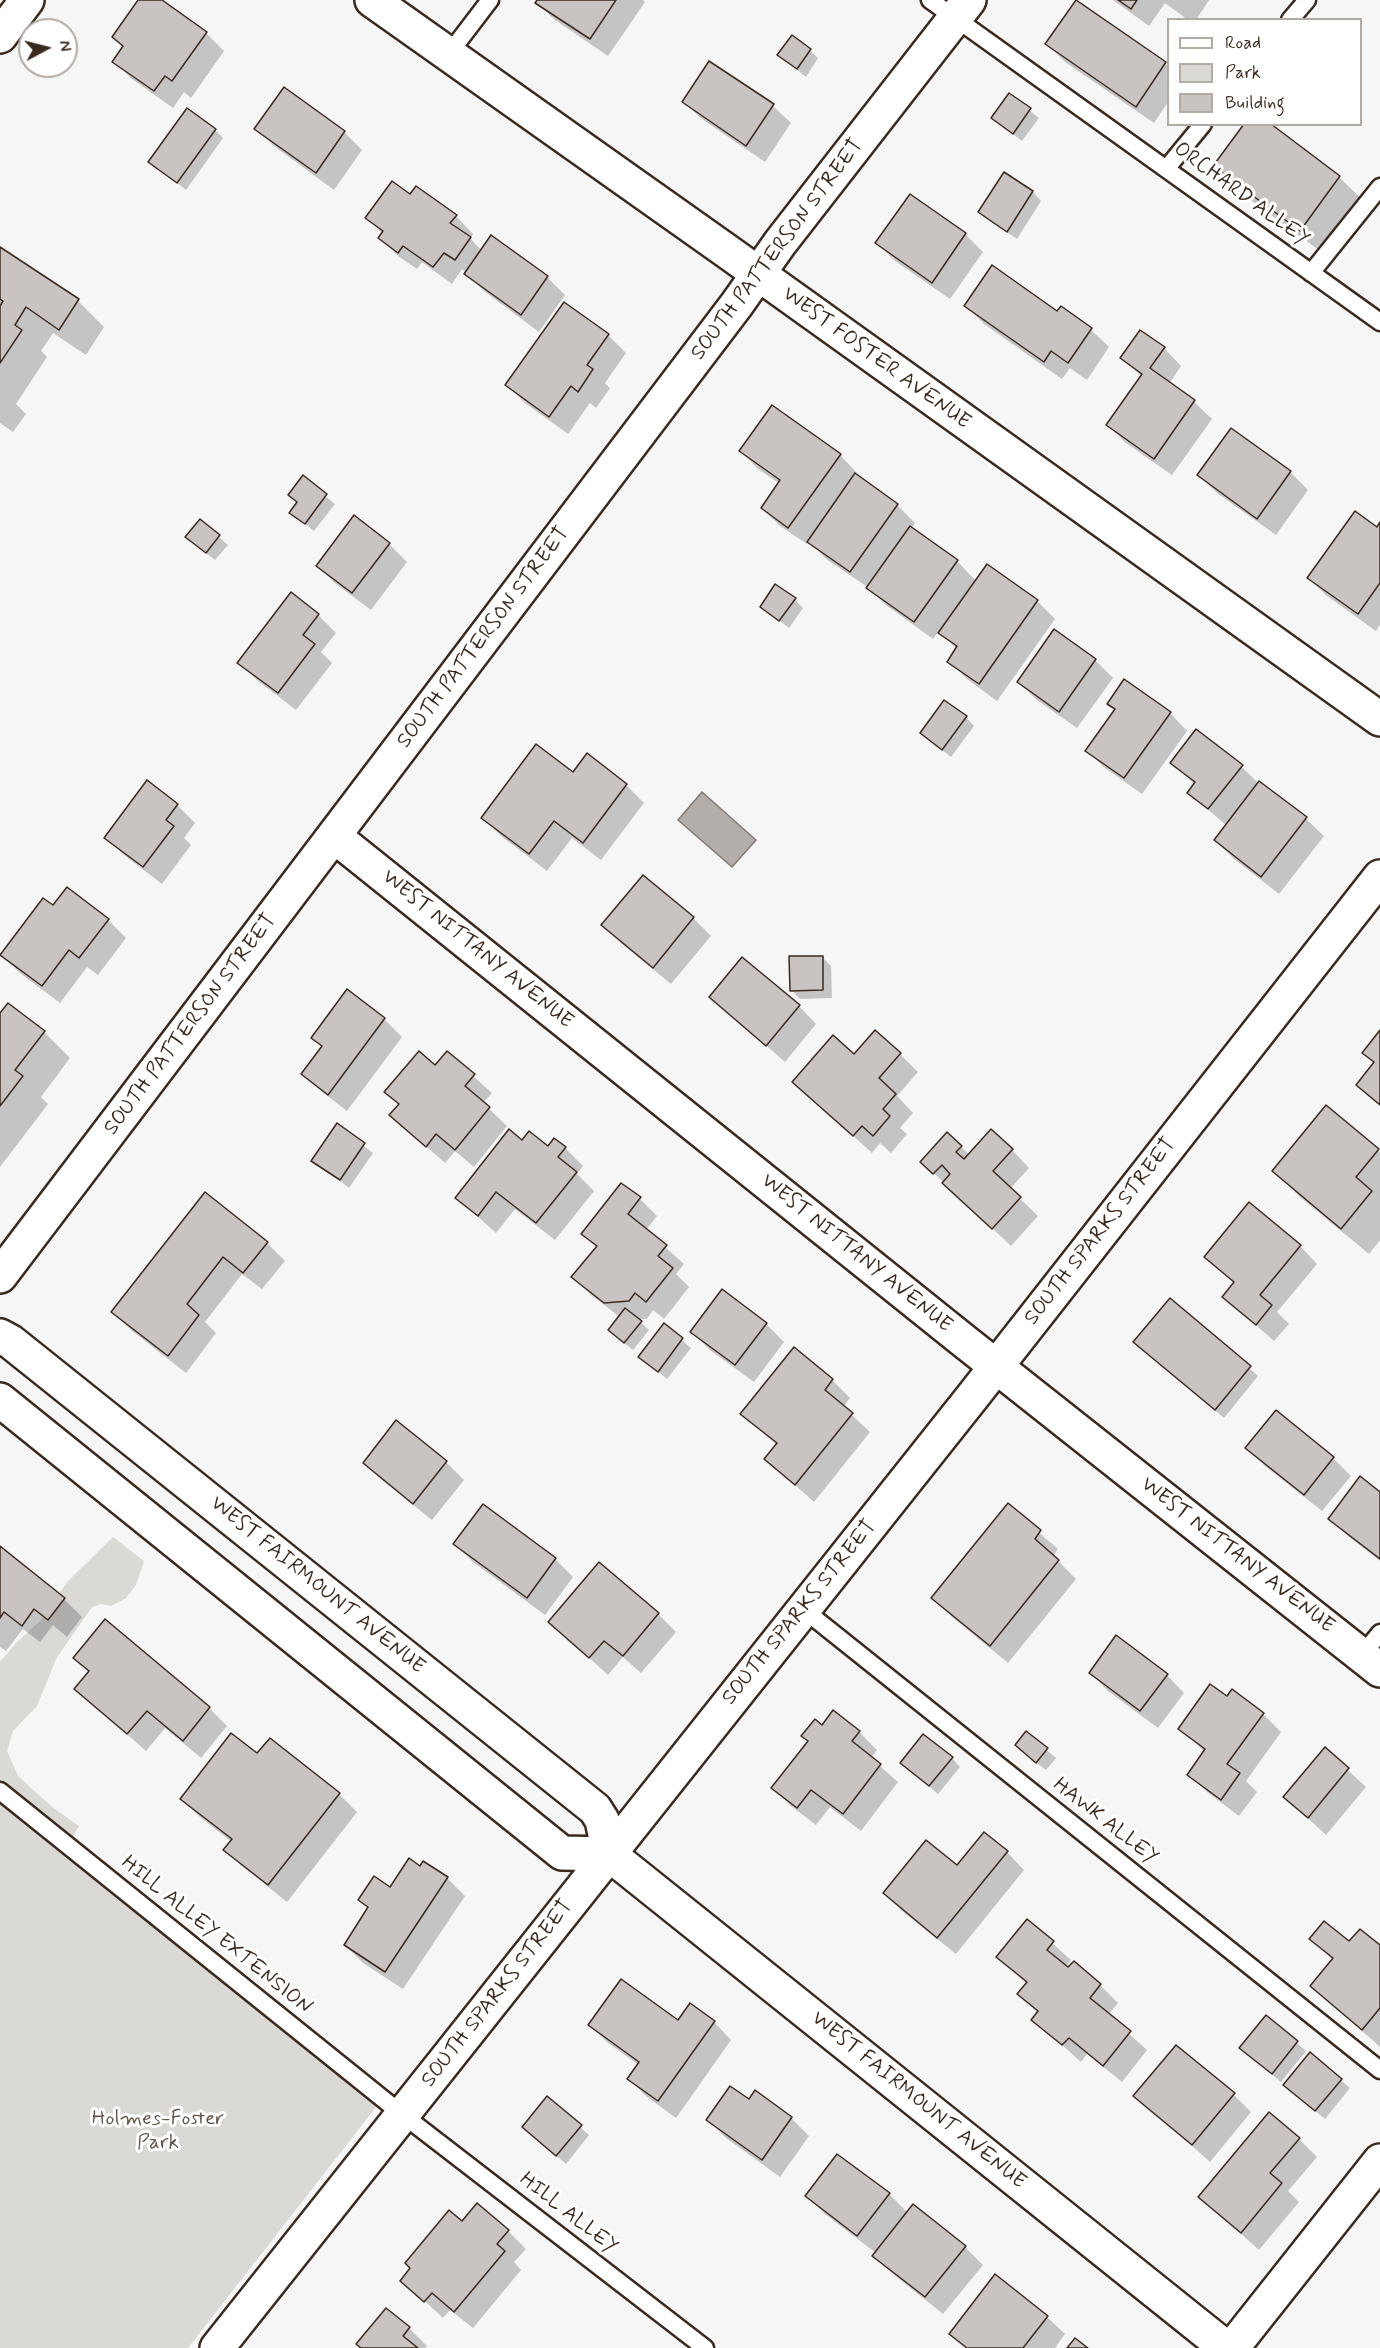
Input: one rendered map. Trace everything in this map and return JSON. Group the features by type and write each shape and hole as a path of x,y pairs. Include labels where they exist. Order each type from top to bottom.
{"street":[{"path":"0,36 27,0"},
{"name":"WEST FOSTER AVENUE","path":"372,0 1380,719"},
{"name":"SOUTH PATTERSON STREET","path":"0,1276 758,274 952,6"},
{"name":"WEST NITTANY AVENUE","path":"334,836 996,1366 1374,1652"},
{"name":"SOUTH SPARKS STREET","path":"218,2348 1380,877"},
{"name":"WEST FAIRMOUNT AVENUE","path":"0,1336 21,1349 595,1809 602,1820 609,1854 1226,2348"},
{"path":"0,1400 562,1853 609,1854"},
{"path":"1232,2348 1380,2161"}],"lane":[{"path":"448,55 490,0"},
{"path":"1292,18 1307,0"},
{"name":"ORCHARD ALLEY","path":"952,6 1166,169 1380,322"},
{"path":"1166,169 1201,126"},
{"path":"1311,273 1380,187"},
{"name":"HAWK ALLEY","path":"802,1609 1380,2070"},
{"name":"HILL ALLEY EXTENSION","path":"0,1791 403,2115"},
{"name":"HILL ALLEY","path":"403,2115 705,2348"}],"green space":[{"name":"Holmes-Foster Park","path":"113,1537 144,1561 136,1585 126,1598 111,1606 101,1604 92,1607 57,1657 37,1706 13,1731 7,1751 18,1776 51,1806 79,1826 71,1840 116,1875 344,2081 376,2107 188,2348 0,2348 0,1662 16,1643 40,1621 68,1581"}],"shaded area":[{"path":"702,792 756,840 732,867 678,820"}],"building":[{"path":"138,0 162,0 207,32 172,81 165,76 154,91 112,62 123,46 112,37"},
{"path":"537,0 616,0 590,39 535,3"},
{"path":"1076,0 1166,62 1136,107 1045,44"},
{"path":"1118,0 1137,0 1131,9"},
{"path":"792,35 811,49 797,69 777,55"},
{"path":"709,61 774,104 746,146 682,102"},
{"path":"284,87 345,131 316,173 254,129"},
{"path":"1009,93 1031,108 1013,134 991,118"},
{"path":"187,108 216,129 177,183 148,162"},
{"path":"1243,126 1274,126 1340,176 1300,231 1213,166"},
{"path":"1004,172 1033,191 1007,232 978,212"},
{"path":"392,181 410,194 416,186 457,215 450,223 471,237 455,260 444,253 433,267 403,246 398,253 378,238 383,231 365,218"},
{"path":"910,194 966,233 932,283 875,243"},
{"path":"491,235 548,276 521,315 464,274"},
{"path":"0,247 79,299 59,330 26,307 15,325 22,330 0,363 0,306 3,301 0,299"},
{"path":"992,265 1057,311 1061,306 1092,328 1068,363 1051,351 1044,362 964,306"},
{"path":"564,302 609,334 587,365 593,369 578,392 571,386 549,417 505,385"},
{"path":"1140,330 1165,347 1150,368 1195,400 1154,459 1106,425 1142,374 1120,358"},
{"path":"772,405 841,454 788,528 761,508 780,480 739,451"},
{"path":"1231,428 1291,471 1257,519 1197,475"},
{"path":"855,473 898,504 850,572 807,542"},
{"path":"303,475 327,494 305,524 289,513 297,502 288,495"},
{"path":"1355,511 1377,527 1380,522 1380,583 1358,614 1307,578"},
{"path":"354,515 390,543 352,593 316,566"},
{"path":"200,519 220,535 206,553 185,537"},
{"path":"910,526 958,560 914,622 866,588"},
{"path":"987,564 1038,600 979,684 947,662 957,646 938,633"},
{"path":"775,584 796,598 779,621 760,607"},
{"path":"291,592 319,614 303,635 315,644 278,693 237,663"},
{"path":"1054,629 1096,659 1059,712 1017,682"},
{"path":"1124,679 1171,712 1124,778 1085,751 1115,709 1107,704"},
{"path":"944,700 967,716 942,750 920,733"},
{"path":"1196,729 1243,765 1208,809 1187,793 1195,782 1170,763"},
{"path":"536,744 573,772 587,753 627,784 583,843 554,821 529,854 481,818"},
{"path":"147,780 178,804 166,820 174,826 143,867 104,838"},
{"path":"1259,781 1307,817 1261,877 1214,840"},
{"path":"643,875 694,917 653,968 601,925"},
{"path":"67,887 109,919 79,958 69,950 42,986 0,955 43,898 53,905"},
{"path":"789,956 823,956 823,990 790,991"},
{"path":"742,957 800,1005 766,1046 709,997"},
{"path":"347,989 385,1018 328,1095 301,1074 322,1046 311,1038"},
{"path":"8,1003 45,1031 15,1070 23,1076 0,1106 0,1013"},
{"path":"875,1030 901,1053 879,1078 896,1094 883,1109 890,1116 873,1136 862,1126 853,1136 792,1082 833,1035 854,1054"},
{"path":"1380,1030 1380,1105 1356,1085 1374,1062 1362,1053"},
{"path":"419,1051 435,1065 447,1051 475,1074 465,1086 490,1107 455,1150 436,1134 426,1147 389,1115 399,1104 384,1092"},
{"path":"1326,1105 1379,1149 1356,1177 1372,1191 1341,1229 1272,1171"},
{"path":"337,1123 365,1143 340,1180 311,1161"},
{"path":"509,1129 522,1140 529,1131 548,1146 554,1138 566,1147 558,1157 577,1172 536,1223 496,1192 478,1216 455,1198"},
{"path":"991,1129 1013,1149 993,1171 1021,1197 992,1229 942,1183 950,1174 942,1165 933,1174 920,1162 947,1132 962,1146 956,1152 964,1159"},
{"path":"621,1183 641,1197 628,1214 667,1245 658,1256 673,1268 646,1302 635,1293 629,1301 604,1303 571,1277 597,1246 581,1234"},
{"path":"205,1192 268,1242 243,1273 223,1257 187,1304 199,1315 168,1356 111,1312"},
{"path":"1249,1202 1301,1245 1260,1295 1272,1305 1256,1325 1222,1297 1234,1282 1204,1257"},
{"path":"722,1289 767,1323 735,1365 690,1332"},
{"path":"1170,1298 1251,1366 1215,1410 1133,1342"},
{"path":"625,1308 642,1321 624,1343 608,1330"},
{"path":"664,1323 683,1338 658,1372 638,1357"},
{"path":"794,1347 833,1379 825,1390 853,1413 795,1485 764,1459 777,1443 740,1414"},
{"path":"1276,1410 1334,1457 1304,1495 1245,1448"},
{"path":"396,1420 447,1461 413,1504 363,1463"},
{"path":"1360,1476 1380,1492 1380,1559 1328,1519"},
{"path":"1008,1503 1041,1530 1035,1539 1059,1560 990,1646 931,1598"},
{"path":"483,1504 556,1558 527,1598 453,1544"},
{"path":"0,1546 65,1598 48,1620 34,1609 22,1626 4,1612 0,1618"},
{"path":"599,1562 659,1613 623,1656 604,1641 589,1658 548,1622"},
{"path":"105,1619 210,1707 183,1741 147,1711 127,1734 74,1689 89,1671 73,1658"},
{"path":"1116,1635 1168,1674 1140,1711 1089,1673"},
{"path":"1210,1684 1227,1696 1232,1689 1264,1713 1227,1764 1240,1773 1221,1800 1187,1775 1205,1749 1178,1729"},
{"path":"833,1710 860,1731 852,1741 881,1764 843,1814 811,1790 797,1808 771,1788 808,1741 801,1736 815,1719 822,1725"},
{"path":"1026,1731 1048,1748 1036,1763 1015,1745"},
{"path":"231,1733 257,1753 270,1738 340,1793 268,1885 223,1850 232,1839 180,1799"},
{"path":"923,1734 953,1757 929,1786 900,1763"},
{"path":"1325,1747 1349,1768 1308,1818 1283,1797"},
{"path":"984,1832 1008,1851 937,1938 883,1893 926,1840 957,1865"},
{"path":"409,1858 420,1866 423,1861 448,1877 385,1972 344,1945 368,1907 358,1900 374,1876 390,1887"},
{"path":"1027,1919 1054,1941 1047,1950 1068,1967 1074,1961 1101,1984 1090,1998 1131,2031 1103,2066 1069,2038 1062,2045 1031,2020 1038,2011 1017,1994 1027,1982 996,1957"},
{"path":"1324,1921 1349,1941 1360,1929 1380,1945 1380,2008 1362,2030 1310,1986 1333,1958 1309,1939"},
{"path":"621,1979 678,2020 690,2003 715,2021 658,2101 627,2079 639,2062 588,2025"},
{"path":"1266,2015 1298,2041 1272,2074 1239,2048"},
{"path":"1176,2045 1235,2093 1192,2145 1133,2096"},
{"path":"1310,2052 1342,2079 1315,2111 1283,2085"},
{"path":"730,2086 749,2099 755,2090 792,2117 762,2160 706,2120"},
{"path":"547,2096 582,2125 556,2156 522,2127"},
{"path":"1269,2112 1300,2138 1270,2173 1282,2183 1241,2233 1198,2197"},
{"path":"837,2154 890,2193 857,2236 805,2196"},
{"path":"477,2203 509,2230 497,2244 505,2251 454,2312 432,2293 424,2302 400,2281 410,2268 405,2263 449,2210 462,2221"},
{"path":"913,2204 966,2246 925,2297 872,2256"},
{"path":"995,2274 1048,2316 1023,2348 967,2348 949,2334"},
{"path":"386,2308 410,2327 403,2336 418,2348 361,2348 356,2344"},
{"path":"1075,2338 1088,2348 1067,2348"}]}
